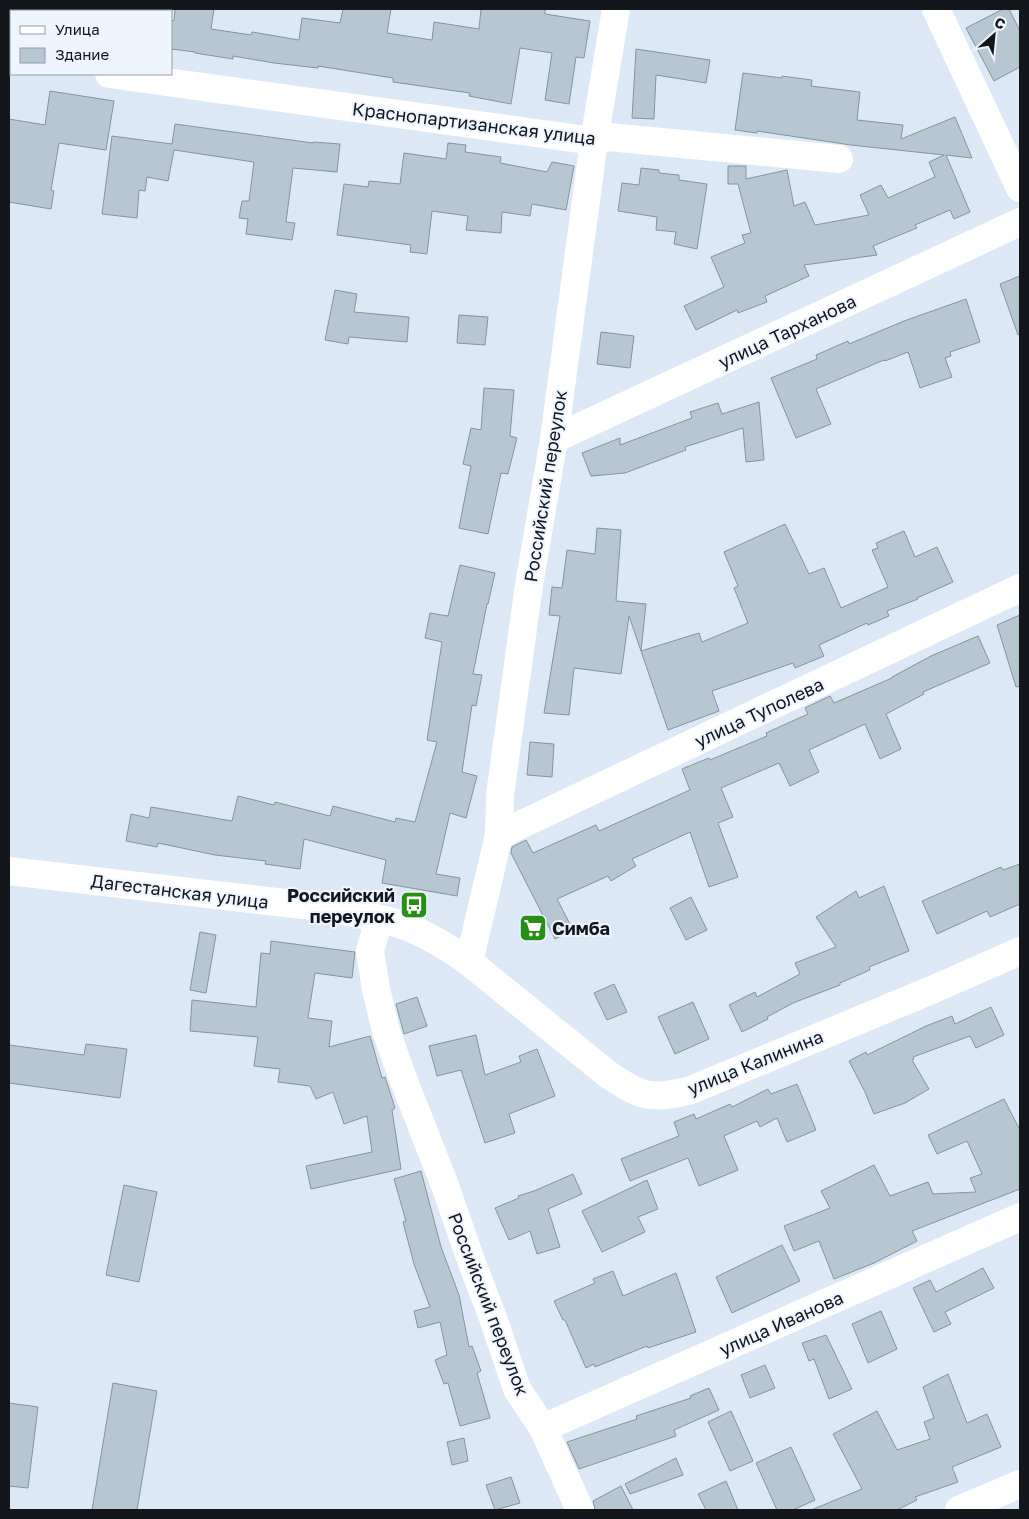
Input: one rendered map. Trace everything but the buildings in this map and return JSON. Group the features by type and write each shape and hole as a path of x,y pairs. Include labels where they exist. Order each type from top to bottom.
{"street":[{"name":"Российский переулок","path":"469,962 498,835 500,795 529,585 554,439 594,142 616,9"},
{"path":"936,9 1020,188"},
{"name":"Краснопартизанская улица","path":"117,75 594,142 609,138 839,159"},
{"name":"улица Тарханова","path":"554,439 1020,222"},
{"name":"улица Туполева","path":"498,835 1020,588"},
{"name":"Дагестанская улица","path":"9,871 329,908 379,919"},
{"name":"Российский переулок","path":"379,919 370,951 386,1031 444,1183 518,1389 543,1428 580,1510"},
{"name":"улица Калинина","path":"379,919 405,926 449,947 610,1076 630,1088 649,1095 668,1095 691,1090 934,989 1020,950"},
{"name":"улица Иванова","path":"543,1428 1020,1217"},
{"path":"959,1510 1020,1484"}],"place":[{"name":"Российский переулок","path":"414,905"},
{"name":"Симба","path":"533,928"}]}
